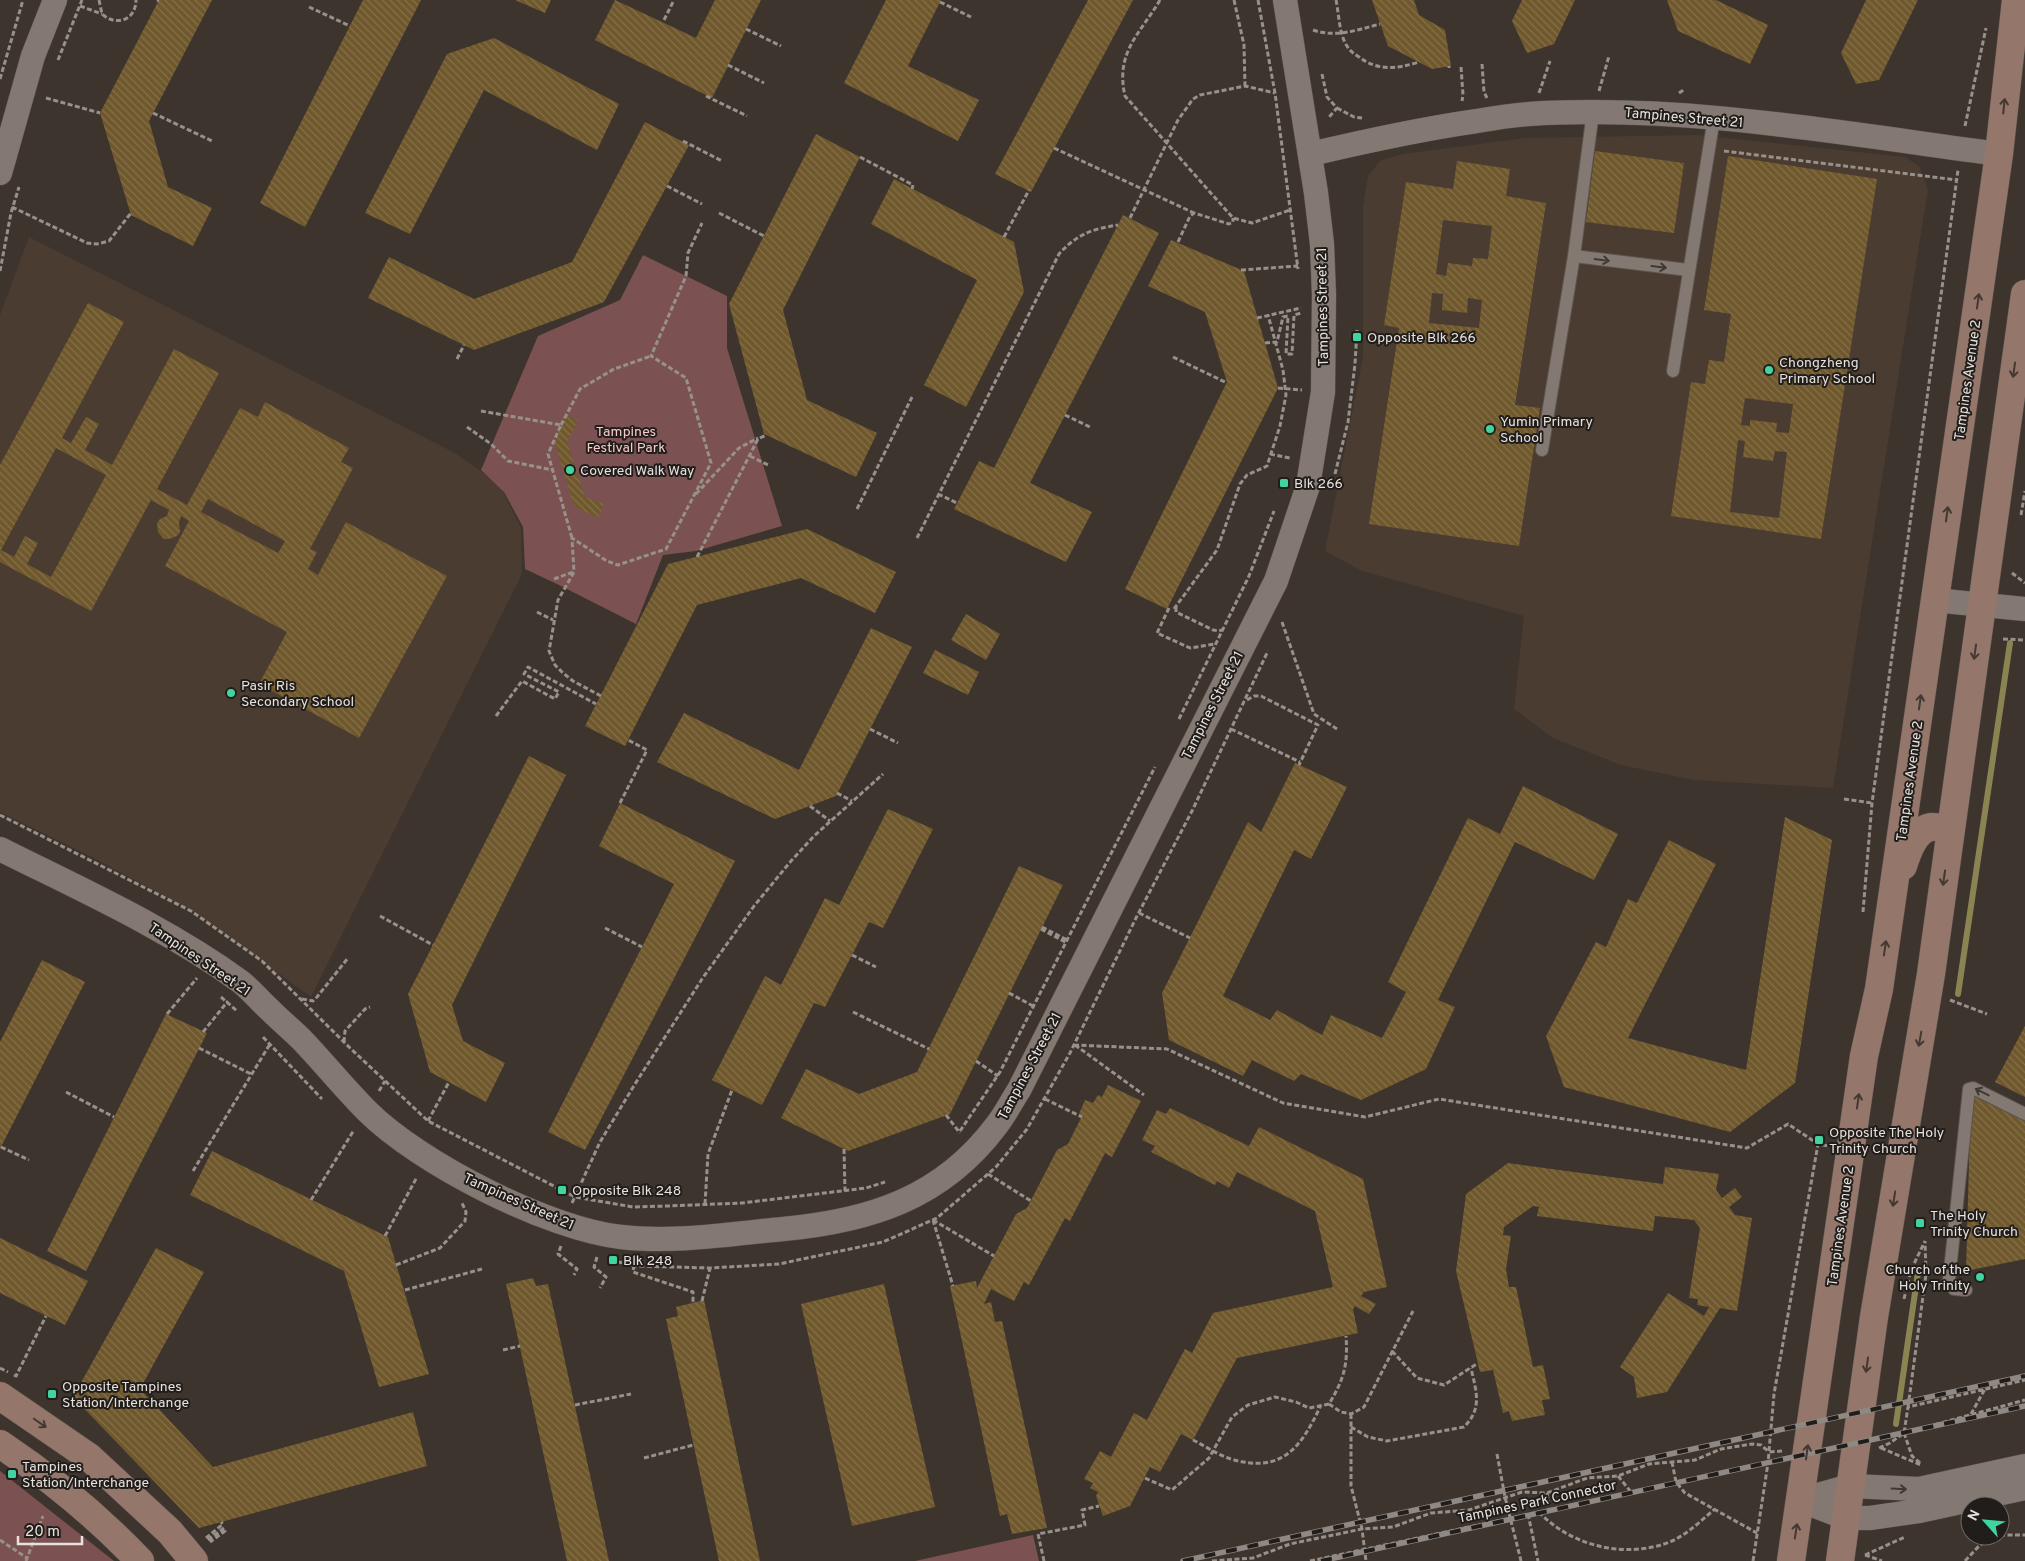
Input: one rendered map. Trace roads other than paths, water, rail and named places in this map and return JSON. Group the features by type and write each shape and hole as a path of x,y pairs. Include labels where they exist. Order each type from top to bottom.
{"main road":[{"name":"Tampines Avenue 2","path":"1791,1561 1864,1056 1880,989 1999,154 2016,0"},
{"path":"1852,1558 1846,1518 1850,1486 1868,1448 1874,1317 1931,974 2025,294"},
{"path":"1891,906 1908,851 1915,840 1923,831 1931,827 1951,830"},
{"path":"8,1386 170,1532 200,1553"},
{"path":"0,1444 66,1492 114,1533 140,1561"}],"street":[{"path":"0,173 33,56 55,0"},
{"name":"Tampines Street 21","path":"0,849 147,922 243,984 299,1037 357,1118 396,1136 425,1156 488,1191 563,1240 598,1234 653,1239 691,1237 816,1226 881,1211 904,1202 929,1188 953,1172 974,1152 997,1125 1019,1090 1276,581 1308,486 1323,392 1324,295 1322,252 1310,154 1285,0"},
{"name":"Tampines Street 21","path":"1310,154 1432,127 1596,102 1660,114 1714,118 1999,154"},
{"path":"1934,600 2025,609"},
{"path":"1800,1500 1850,1486 1919,1490 2025,1466"},
{"path":"1800,1500 1846,1518 1882,1518 2025,1488"}],"lane":[{"path":"1542,450 1574,256 1596,102"},
{"path":"1673,371 1714,118"},
{"path":"1574,256 1688,270"},
{"path":"1966,1290 1954,1289 1949,1280 1969,1089 1973,1088 2025,1114"}],"waterway":[{"path":"1958,994 2010,643"},
{"path":"1896,1424 1918,1272"}],"railway":[{"path":"1183,1561 2025,1376"},
{"path":"1321,1561 2025,1406"}],"place":[{"name":"Opposite Blk 266","path":"1357,337"},
{"name":"Chongzheng Primary School","path":"1769,370"},
{"name":"Yumin Primary School","path":"1490,429"},
{"name":"Covered Walk Way","path":"570,470"},
{"name":"Blk 266","path":"1284,483"},
{"name":"Pasir Ris Secondary School","path":"231,693"},
{"name":"Opposite The Holy Trinity Church","path":"1819,1140"},
{"name":"Opposite Blk 248","path":"562,1190"},
{"name":"The Holy Trinity Church","path":"1920,1223"},
{"name":"Blk 248","path":"613,1260"},
{"name":"Church of the Holy Trinity","path":"1980,1277"},
{"name":"Opposite Tampines Station/Interchange","path":"52,1394"},
{"name":"Tampines Station/Interchange","path":"12,1474"}],"park label":[{"name":"Tampines Festival Park","path":"626,440"}]}
